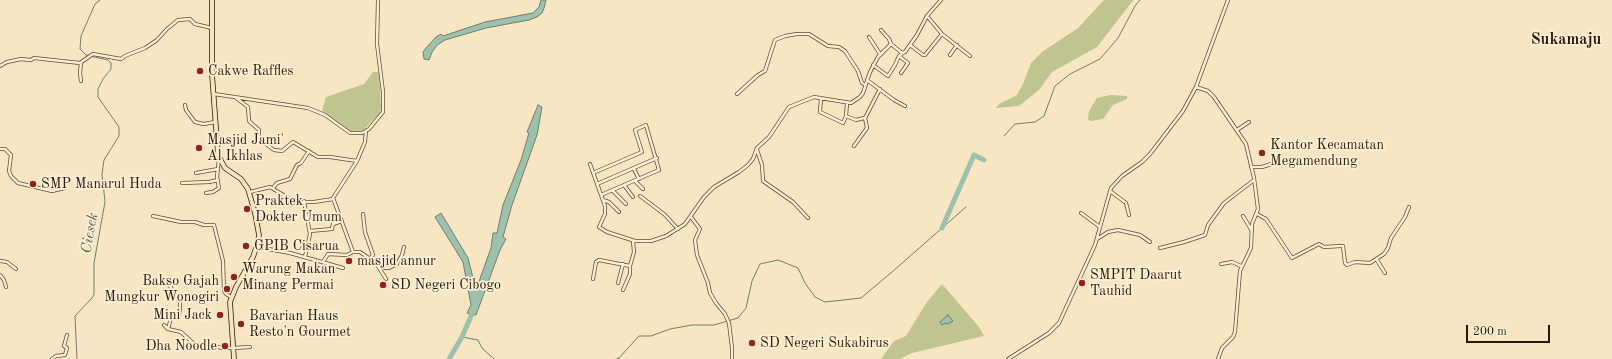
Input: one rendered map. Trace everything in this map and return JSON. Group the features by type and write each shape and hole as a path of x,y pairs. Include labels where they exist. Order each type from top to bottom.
{"highway":[{"path":"212,0 215,122 219,158 225,168 244,182 250,192 258,230 257,247 253,257 231,297 230,313 234,359"}],"street":[{"path":"214,94 308,108 324,115 350,134 357,134 366,131 383,112 383,92 377,44 378,0"},
{"path":"873,65 888,76 899,56 910,45 928,16 941,0"},
{"path":"1008,359 1049,333 1059,323 1097,239 1110,191 1117,180 1150,154 1183,111 1196,86 1228,0"},
{"path":"928,16 942,34 970,56"},
{"path":"81,81 81,63 83,59 91,54 121,59 145,48 157,40 172,24 181,20 190,19 195,24 212,28"},
{"path":"881,30 889,39 891,44 903,52"},
{"path":"737,94 758,75 765,71 775,40 785,36 797,34 809,34 830,46 839,47 846,51 858,71 862,83 866,85"},
{"path":"910,45 921,54 925,55 942,34"},
{"path":"869,37 880,54"},
{"path":"590,164 605,210 599,227 607,232 617,234 633,241 647,242 654,240 678,229 691,218 710,190 717,184 745,168 753,159 757,150 769,137 789,107 811,98 821,98 852,103 860,98 873,65 880,54 891,44"},
{"path":"950,55 957,45"},
{"path":"899,56 908,63 901,73"},
{"path":"0,66 7,62 21,59 31,60 34,58 81,63"},
{"path":"867,80 894,100 905,106"},
{"path":"1196,86 1212,94 1248,148 1254,180 1257,214 1254,220 1250,248 1241,266 1235,332 1233,337 1222,348 1218,359"},
{"path":"846,116 856,120 864,118 880,89"},
{"path":"234,97 248,107 249,121 259,130 259,137 264,143 275,150 280,151 294,142 318,157 330,157 357,161"},
{"path":"821,98 819,112 843,123 846,116 847,103"},
{"path":"185,105 186,110 195,122 204,124 215,122"},
{"path":"854,146 867,127 864,118"},
{"path":"1237,130 1249,122"},
{"path":"593,173 642,152 635,130 645,125 657,158 660,168 659,171 601,195"},
{"path":"353,252 333,199 357,161 365,142 366,131"},
{"path":"0,149 5,149 11,155 10,172 18,183 52,191 65,188"},
{"path":"757,150 762,165 763,180 793,202 808,218"},
{"path":"273,188 277,183 290,179 298,165 309,151"},
{"path":"206,193 218,190 219,158"},
{"path":"597,184 657,158"},
{"path":"1251,167 1262,167 1284,160"},
{"path":"196,173 218,169"},
{"path":"634,169 639,179"},
{"path":"182,183 209,182 218,180"},
{"path":"1160,248 1172,246 1205,235 1208,225 1224,203 1254,180"},
{"path":"635,181 643,189"},
{"path":"624,185 633,197"},
{"path":"250,192 266,187 273,188 292,201 311,202 333,199"},
{"path":"612,190 626,204"},
{"path":"1110,191 1126,203 1129,216"},
{"path":"640,196 664,214 678,229"},
{"path":"602,199 609,202 619,212"},
{"path":"304,201 310,231 305,257"},
{"path":"1257,214 1266,219 1292,258 1321,244 1324,247 1342,246 1344,262 1347,265 1355,262 1370,263 1387,251 1391,238 1405,217 1409,207"},
{"path":"1081,213 1100,227"},
{"path":"363,214 365,232 373,253 371,258"},
{"path":"153,216 184,222 214,225 223,261 224,291 231,297"},
{"path":"307,219 322,216"},
{"path":"1243,216 1252,232"},
{"path":"691,218 700,229 695,240 697,255 711,295 726,316 729,323 732,359"},
{"path":"310,231 332,228 333,224 342,221"},
{"path":"1097,239 1108,232 1118,230 1140,235 1150,242"},
{"path":"623,290 630,276 630,266 634,252 633,241"},
{"path":"257,247 290,253 344,268"},
{"path":"379,267 390,268 397,264 404,247"},
{"path":"323,262 328,254 347,255 353,252 360,252 371,258 379,267 386,279"},
{"path":"1376,260 1385,273"},
{"path":"0,261 7,262 16,269"},
{"path":"593,279 598,261 609,261 630,266"},
{"path":"1221,264 1232,262 1241,266"},
{"path":"618,283 623,264"},
{"path":"0,274 4,280 6,288"},
{"path":"168,328 172,317 179,313 181,303 170,286"},
{"path":"164,325 168,328 181,332 198,346 233,348 250,347"},
{"path":"52,359 56,356 64,355 67,348 64,346 67,335"}],"green space":[{"path":"1104,0 1134,0 1097,47 1052,72 1039,90 1019,106 996,108 999,104 1017,95 1031,63 1042,52 1078,28"},
{"path":"373,72 379,72 380,113 363,130 353,132 348,131 322,111 326,97 364,84"},
{"path":"1111,95 1127,96 1127,99 1113,105 1103,119 1090,121 1088,119 1089,111 1097,98"},
{"path":"942,284 979,327 984,336 912,353 900,359 881,359 894,341 906,336 927,302"}],"shaded area":[{"path":"541,0 546,0 542,13 537,17 529,20 486,28 445,40 437,45 429,60 424,59 423,52 436,37 441,34 443,36 485,22 533,13 539,7"},
{"path":"538,105 542,107 537,135 512,205 503,237 506,239 500,250 476,315 467,313 471,305 463,262 435,217 441,213 468,258 476,290 491,248 493,233 497,233 503,205 521,160 529,133 527,132"},
{"path":"948,315 953,321 942,325 940,322"}],"waterway":[{"name":"Ciesek","path":"77,359 75,316 94,294 94,263 105,202 102,174 104,160 119,136 119,127 98,97 98,89 103,79 111,69 111,63 108,60 86,55 80,49 81,36 95,4 100,0"},
{"path":"1004,136 1015,124 1035,122 1044,116 1055,86 1070,74 1100,59 1118,38 1135,6 1140,0"},
{"path":"942,228 974,155 984,160"},
{"path":"616,359 619,358 639,336 651,336 670,329 692,325 714,325 738,318 746,308 752,281 760,264 778,260 798,268 805,283 815,297 825,302 861,298 966,207"},
{"path":"449,359 462,337 474,309"},
{"path":"462,337 478,340 482,348 494,359"}],"place":[{"name":"Cakwe Raffles","path":"200,71"},
{"name":"Masjid Jami' Al Ikhlas","path":"199,148"},
{"name":"Kantor Kecamatan Megamendung","path":"1262,153"},
{"name":"SMP Manarul Huda","path":"33,184"},
{"name":"Praktek Dokter Umum","path":"247,209"},
{"name":"GPIB Cisarua","path":"246,246"},
{"name":"masjid annur","path":"349,261"},
{"name":"Warung Makan Minang Permai","path":"234,277"},
{"name":"SMPIT Daarut Tauhid","path":"1082,283"},
{"name":"SD Negeri Cibogo","path":"383,285"},
{"name":"Bakso Gajah Mungkur Wonogiri","path":"227,289"},
{"name":"Mini Jack","path":"220,315"},
{"name":"Bavarian Haus Resto'n Gourmet","path":"241,324"},
{"name":"SD Negeri Sukabirus","path":"752,343"},
{"name":"Dha Noodle","path":"225,346"}],"district":[{"name":"Sukamaju","path":"1566,40"}]}
